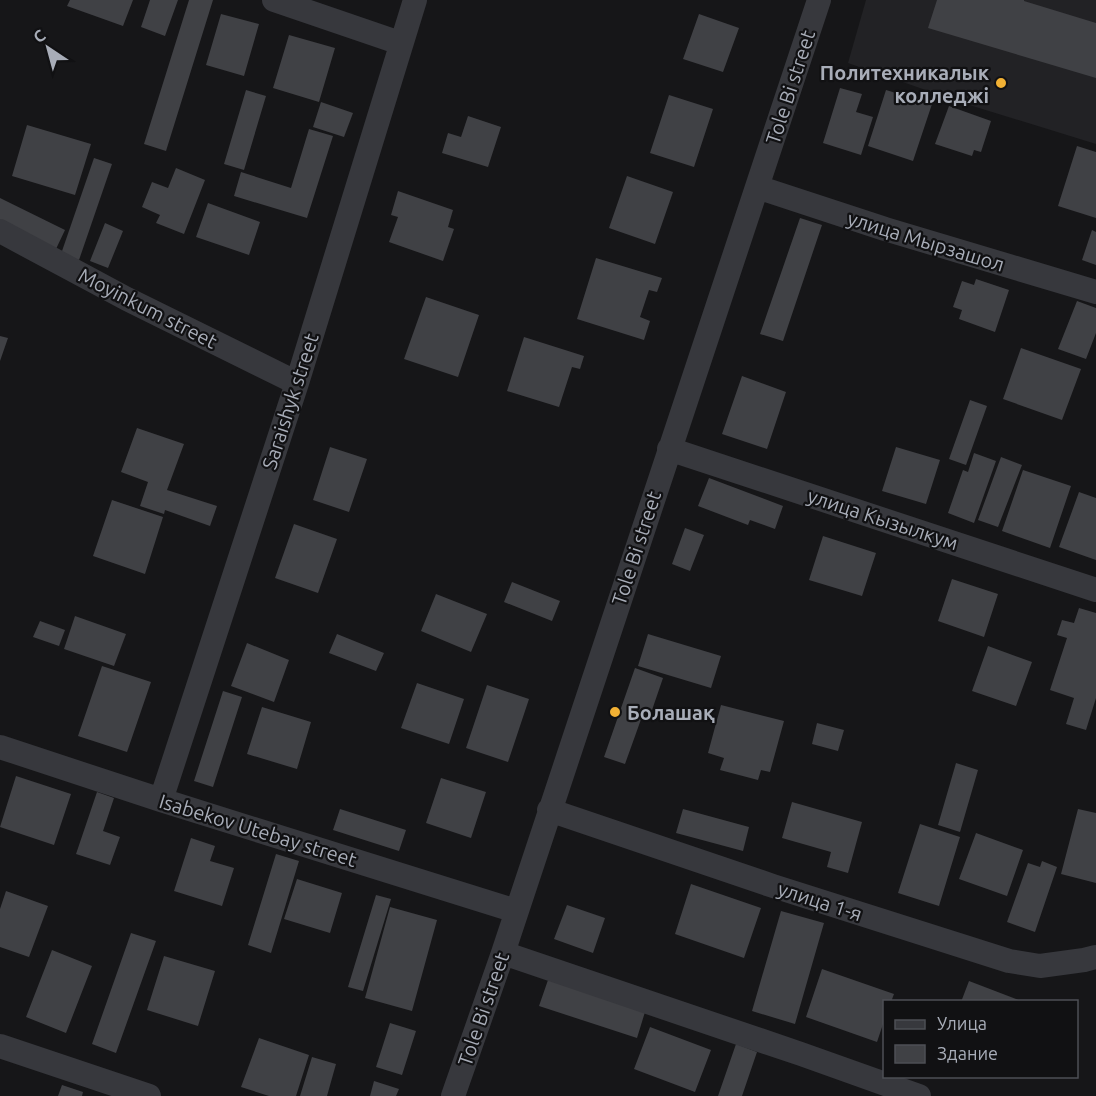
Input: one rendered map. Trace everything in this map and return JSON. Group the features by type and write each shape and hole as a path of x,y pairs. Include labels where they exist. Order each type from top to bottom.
{"street":[{"path":"274,0 400,43"},
{"name":"Saraishyk street","path":"161,800 297,383 414,0"},
{"name":"Tole Bi street","path":"453,1096 503,952 819,0"},
{"name":"улица Мырзашол","path":"757,187 885,229 1096,292"},
{"name":"Moyinkum street","path":"0,231 127,299 297,383"},
{"name":"улица Кызылкум","path":"669,449 1096,590"},
{"name":"Isabekov Utebay street","path":"0,747 516,911"},
{"name":"улица 1-я","path":"549,810 773,886 1009,961 1040,966 1096,957"},
{"path":"503,952 919,1096"},
{"path":"0,1046 149,1096"}],"shaded area":[{"name":"Политехникалык колледжі","path":"866,0 1096,0 1096,144 963,103 848,63"}],"building":[{"path":"70,0 133,0 123,26 67,6"},
{"path":"150,0 178,0 165,36 141,27"},
{"path":"189,0 213,0 166,151 144,144"},
{"path":"937,0 1024,0 1096,23 1096,78 928,28"},
{"path":"221,14 259,24 244,76 206,65"},
{"path":"699,14 739,28 723,72 683,59"},
{"path":"289,35 335,48 319,102 273,88"},
{"path":"840,88 862,94 856,112 873,117 861,155 823,143"},
{"path":"246,90 266,96 244,170 224,164"},
{"path":"886,90 932,104 913,161 868,146"},
{"path":"669,95 713,109 694,167 650,153"},
{"path":"321,102 353,113 344,137 313,127"},
{"path":"949,106 991,121 981,152 974,150 972,156 935,144"},
{"path":"468,116 501,127 488,167 442,153 448,133 461,137"},
{"path":"27,125 91,144 75,195 12,176"},
{"path":"309,129 333,136 307,218 234,196 241,172 291,188"},
{"path":"1077,146 1096,152 1096,218 1058,206"},
{"path":"94,158 112,164 79,260 61,254"},
{"path":"176,168 205,180 184,234 156,223 160,215 142,207 152,182 168,188"},
{"path":"627,176 673,192 655,244 609,228"},
{"path":"398,191 453,210 448,227 454,229 443,261 389,242 398,217 391,215"},
{"path":"0,198 65,230 56,249 0,221"},
{"path":"208,203 260,222 249,255 196,237"},
{"path":"800,218 822,225 783,341 760,334"},
{"path":"105,223 123,231 108,268 90,261"},
{"path":"1092,230 1096,232 1096,265 1082,260"},
{"path":"596,258 662,278 657,292 649,290 640,317 650,321 644,340 577,319"},
{"path":"976,279 1009,290 995,332 959,319 962,310 953,307 962,281 974,285"},
{"path":"426,297 479,315 458,377 404,359"},
{"path":"1077,301 1096,308 1096,333 1086,359 1058,349"},
{"path":"0,336 8,338 0,361"},
{"path":"524,337 584,356 580,369 572,367 559,407 507,391"},
{"path":"1021,348 1081,369 1062,420 1003,399"},
{"path":"742,376 786,392 767,449 722,434"},
{"path":"970,400 987,406 966,465 949,459"},
{"path":"137,428 184,444 167,490 217,506 210,526 165,510 164,514 140,506 148,482 121,472"},
{"path":"330,447 367,459 349,512 313,500"},
{"path":"896,447 940,460 926,504 882,491"},
{"path":"974,453 996,461 974,523 948,513 963,470 968,472"},
{"path":"1001,457 1022,465 998,527 978,520"},
{"path":"1023,470 1071,486 1050,548 1002,531"},
{"path":"709,478 783,506 775,529 750,520 748,525 698,506"},
{"path":"1079,492 1096,498 1096,560 1059,547"},
{"path":"112,500 163,517 145,574 93,556"},
{"path":"294,524 337,539 318,593 275,578"},
{"path":"685,528 704,535 690,571 672,564"},
{"path":"823,536 876,553 862,596 809,580"},
{"path":"952,579 998,594 984,637 938,621"},
{"path":"512,582 560,601 552,621 504,602"},
{"path":"436,594 487,614 471,652 421,631"},
{"path":"1079,608 1096,613 1096,698 1086,730 1066,724 1074,698 1050,690 1067,638 1057,635 1062,620 1074,623"},
{"path":"75,616 126,634 114,666 64,649"},
{"path":"40,621 65,630 59,646 33,637"},
{"path":"337,634 384,653 376,671 329,653"},
{"path":"648,634 721,656 711,688 638,666"},
{"path":"247,643 289,660 274,702 231,686"},
{"path":"988,646 1032,662 1016,706 972,691"},
{"path":"102,666 151,682 127,752 78,736"},
{"path":"635,668 663,678 651,713 644,711 625,764 604,757"},
{"path":"417,683 464,699 449,744 401,728"},
{"path":"487,685 529,699 508,762 466,748"},
{"path":"223,691 242,697 213,787 194,781"},
{"path":"721,705 784,721 770,772 761,770 758,780 720,770 724,758 708,753"},
{"path":"262,707 311,722 297,769 247,754"},
{"path":"817,723 844,730 838,751 812,744"},
{"path":"956,763 978,770 960,832 938,825"},
{"path":"16,776 71,794 54,845 0,827"},
{"path":"441,778 486,792 471,838 426,823"},
{"path":"97,792 114,798 103,831 120,837 110,865 76,854"},
{"path":"792,802 862,822 848,873 827,867 831,852 782,838"},
{"path":"340,809 406,830 399,851 333,830"},
{"path":"683,809 749,827 743,851 676,833"},
{"path":"1078,809 1096,813 1096,883 1061,874"},
{"path":"920,824 960,837 939,906 898,893"},
{"path":"976,833 1023,850 1007,896 959,879"},
{"path":"191,838 215,846 210,861 234,868 222,906 174,891"},
{"path":"276,854 299,861 271,953 248,945"},
{"path":"1042,861 1057,867 1035,932 1007,922 1028,863 1040,867"},
{"path":"297,879 342,893 330,933 284,919"},
{"path":"691,884 761,908 744,958 675,934"},
{"path":"6,891 48,906 29,957 0,947 0,909"},
{"path":"376,895 391,899 363,991 348,987"},
{"path":"567,905 605,918 593,953 554,939"},
{"path":"390,907 437,920 412,1011 365,998"},
{"path":"781,911 824,923 795,1024 752,1011"},
{"path":"131,933 156,941 116,1053 92,1044"},
{"path":"52,950 92,966 66,1033 26,1017"},
{"path":"164,956 215,971 198,1026 147,1010"},
{"path":"822,969 894,994 892,1000 883,1000 883,1024 877,1042 806,1017"},
{"path":"548,980 645,1012 637,1038 539,1006"},
{"path":"969,981 1018,1000 962,1000"},
{"path":"390,1023 416,1031 402,1075 376,1067"},
{"path":"650,1027 711,1050 695,1092 634,1069"},
{"path":"259,1038 309,1055 296,1096 269,1096 241,1087"},
{"path":"736,1044 757,1052 742,1096 718,1096"},
{"path":"312,1057 336,1064 327,1096 300,1096"},
{"path":"374,1081 399,1089 396,1096 370,1096"},
{"path":"62,1085 83,1092 82,1096 58,1096"}],"place":[{"name":"Политехникалык колледжі","path":"1001,83"},
{"name":"Болашақ","path":"615,712"}]}
